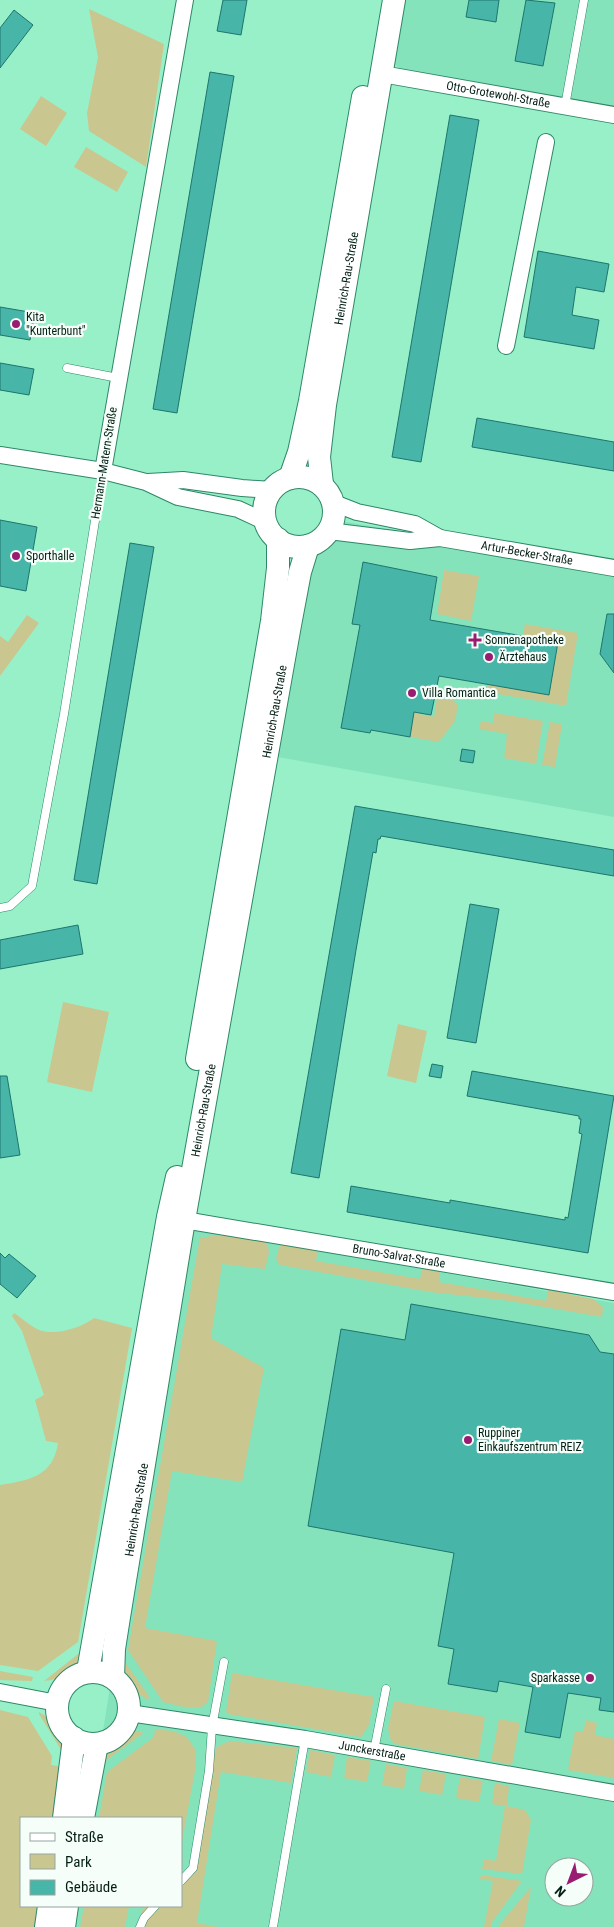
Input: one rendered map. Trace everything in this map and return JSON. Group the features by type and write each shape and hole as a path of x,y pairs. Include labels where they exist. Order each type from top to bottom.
{"main road":[{"name":"Heinrich-Rau-Straße","path":"322,484 319,457 325,404 375,73 380,0"},
{"name":"Heinrich-Rau-Straße","path":"281,484 299,452 310,401 357,128 375,73 394,0"},
{"path":"301,476 322,484 334,503 335,513 329,531 323,538 308,546 297,547 287,544 272,531 264,511 266,500 281,484 301,476"},
{"name":"Heinrich-Rau-Straße","path":"88,1671 167,1226 178,1174 272,621 278,568 272,531"},
{"name":"Heinrich-Rau-Straße","path":"113,1677 118,1616 184,1220 290,625 300,572 308,546"},
{"path":"88,1671 101,1672 113,1677 126,1690 130,1714 122,1730 116,1736 97,1744 81,1742 68,1733 59,1720 57,1704 59,1695 69,1680 88,1671"},
{"path":"64,1817 74,1738"},
{"path":"83,1817 97,1744"},
{"path":"46,1927 49,1907"},
{"path":"64,1927 67,1907"}],"street":[{"name":"Hermann-Matern-Straße","path":"102,471 179,2"},
{"name":"Otto-Grotewohl-Straße","path":"375,73 614,115"},
{"path":"506,346 546,142"},
{"path":"0,455 102,471 146,482 178,497 238,510 272,531"},
{"path":"146,482 183,480 242,488 281,484"},
{"name":"Artur-Becker-Straße","path":"334,503 357,512 414,524 440,538"},
{"name":"Artur-Becker-Straße","path":"329,531 410,541 440,538 614,568"},
{"name":"Bruno-Salvat-Straße","path":"184,1220 614,1292"},
{"path":"0,1692 57,1704"},
{"name":"Junckerstraße","path":"130,1714 305,1739 614,1793"}],"lane":[{"path":"565,106 584,0"},
{"path":"67,368 118,378"},
{"name":"Hermann-Matern-Straße","path":"0,908 10,906 32,886 64,714 102,471"},
{"path":"182,1880 193,1868 209,1771 212,1727 224,1662"},
{"path":"374,1751 386,1689"},
{"path":"273,1927 305,1739"},
{"path":"140,1927 144,1918 154,1907"}],"shaded area":[{"path":"403,0 614,0 614,115 400,69 392,62"},
{"path":"336,520 614,568 614,817 272,756 303,579 319,545 330,534"},
{"path":"184,1227 614,1303 614,1927 70,1927 74,1907 182,1907 182,1817 89,1817"}],"green space":[{"path":"89,9 164,44 146,167 89,131 87,113 98,57"},
{"path":"41,96 67,113 46,146 20,129"},
{"path":"86,147 128,172 117,192 74,167"},
{"path":"444,570 479,576 471,621 437,614"},
{"path":"27,615 39,623 0,676 0,636 8,642"},
{"path":"525,624 578,633 566,706 487,692 488,684 558,642 523,636"},
{"path":"437,698 453,700 458,705 455,721 439,742 410,737 414,713 434,717"},
{"path":"494,713 543,721 536,764 504,758 507,734 479,729 481,721 493,723"},
{"path":"550,722 562,724 555,767 542,765"},
{"path":"63,1002 109,1012 92,1092 47,1082"},
{"path":"398,1024 427,1031 416,1083 387,1076"},
{"path":"218,1235 267,1241 269,1252 265,1269 222,1264 211,1338 264,1368 242,1482 172,1471 145,1628 217,1641 208,1702 200,1708 184,1707 163,1702 128,1650 200,1238"},
{"path":"280,1244 318,1250 316,1261 420,1279 422,1268 440,1271 439,1282 546,1301 548,1290 593,1299 603,1307 602,1317 503,1300 430,1292 280,1265 276,1259"},
{"path":"14,1313 37,1329 51,1332 74,1328 94,1318 132,1328 78,1642 38,1671 0,1665 0,1485 30,1478 45,1470 51,1463 58,1443 46,1441 35,1400 44,1395 22,1331 12,1316"},
{"path":"82,1651 73,1668 63,1676 44,1681"},
{"path":"122,1658 149,1696 148,1700 132,1687 124,1672"},
{"path":"0,1671 33,1677 32,1681 0,1680"},
{"path":"232,1673 374,1697 369,1725 361,1737 228,1714 226,1712"},
{"path":"394,1701 485,1717 478,1759 395,1744 391,1741 388,1728"},
{"path":"0,1710 28,1717 52,1756 51,1765 65,1767 56,1817 20,1817 20,1907 41,1907 38,1927 0,1927"},
{"path":"39,1712 54,1724 61,1734 63,1753 39,1714"},
{"path":"499,1719 520,1723 512,1765 491,1761"},
{"path":"586,1720 597,1723 595,1735 614,1739 614,1778 568,1770 575,1731 583,1732"},
{"path":"155,1729 173,1731 187,1737 195,1749 196,1765 182,1842 182,1817 99,1817 107,1772 154,1737"},
{"path":"137,1731 143,1731 142,1734 104,1762 102,1756 110,1748 122,1738"},
{"path":"229,1741 297,1748 291,1783 221,1772 197,1923 219,1927 139,1927 142,1910 146,1907 182,1907 182,1875 189,1869 209,1760 217,1747"},
{"path":"310,1750 335,1755 331,1777 306,1772"},
{"path":"347,1757 371,1761 367,1782 344,1778"},
{"path":"386,1764 407,1768 404,1789 382,1785"},
{"path":"423,1770 446,1774 442,1795 419,1791"},
{"path":"460,1777 483,1781 479,1802 456,1798"},
{"path":"495,1783 509,1786 507,1806 525,1810 531,1820 522,1874 482,1869 484,1859 496,1861 505,1806 492,1804"},
{"path":"481,1875 522,1881 492,1922 491,1927 484,1927 493,1881 480,1879"},
{"path":"531,1887 524,1927 500,1927 500,1924"},
{"path":"84,1907 129,1907 125,1927 80,1927"}],"building":[{"path":"223,0 247,0 241,35 217,31"},
{"path":"469,0 499,0 496,22 466,17"},
{"path":"526,0 555,3 543,66 515,61"},
{"path":"14,10 33,25 0,68 0,28"},
{"path":"210,72 234,76 177,413 153,409"},
{"path":"450,115 479,120 421,462 392,457"},
{"path":"538,251 609,264 604,292 576,287 572,315 599,320 594,349 524,337"},
{"name":"Kita \"Kunterbunt\"","path":"0,307 35,313 30,340 0,335"},
{"name":"Kita \"Kunterbunt\"","path":"0,363 34,369 29,395 0,390"},
{"path":"477,418 614,442 614,471 472,447"},
{"name":"Sporthalle","path":"0,520 37,527 26,591 0,586"},
{"path":"130,543 154,547 97,884 74,880"},
{"path":"363,562 437,577 430,620 558,642 549,695 439,676 431,715 414,712 410,737 371,730 370,733 341,728 360,625 352,624"},
{"path":"607,614 614,614 614,673 600,654"},
{"path":"462,749 475,751 473,763 460,761"},
{"path":"355,806 614,850 614,876 381,836 378,839 376,853 373,852 319,1178 291,1173"},
{"path":"470,904 499,909 476,1043 447,1038"},
{"path":"78,925 83,954 0,969 0,940"},
{"path":"432,1064 443,1066 441,1078 429,1076"},
{"path":"472,1071 614,1096 588,1253 347,1212 351,1186 450,1203 450,1200 565,1220 565,1217 568,1218 582,1134 579,1133 581,1119 579,1119 579,1116 467,1096"},
{"path":"0,1076 7,1076 20,1155 0,1158"},
{"path":"0,1253 5,1258 9,1254 36,1276 17,1298 0,1284"},
{"name":"Ruppiner Einkaufszentrum REIZ","path":"411,1304 589,1335 600,1352 614,1354 614,1712 599,1710 601,1698 568,1693 560,1738 525,1732 533,1687 499,1681 497,1692 448,1684 454,1649 438,1646 454,1553 308,1526 341,1329 405,1340"}],"place":[{"name":"Kita \"Kunterbunt\"","path":"16,324"},
{"name":"Sporthalle","path":"16,556"},
{"name":"Sonnenapotheke","path":"475,640"},
{"name":"Ärztehaus","path":"489,657"},
{"name":"Villa Romantica","path":"412,693"},
{"name":"Ruppiner Einkaufszentrum REIZ","path":"468,1440"},
{"name":"Sparkasse","path":"590,1678"}]}
